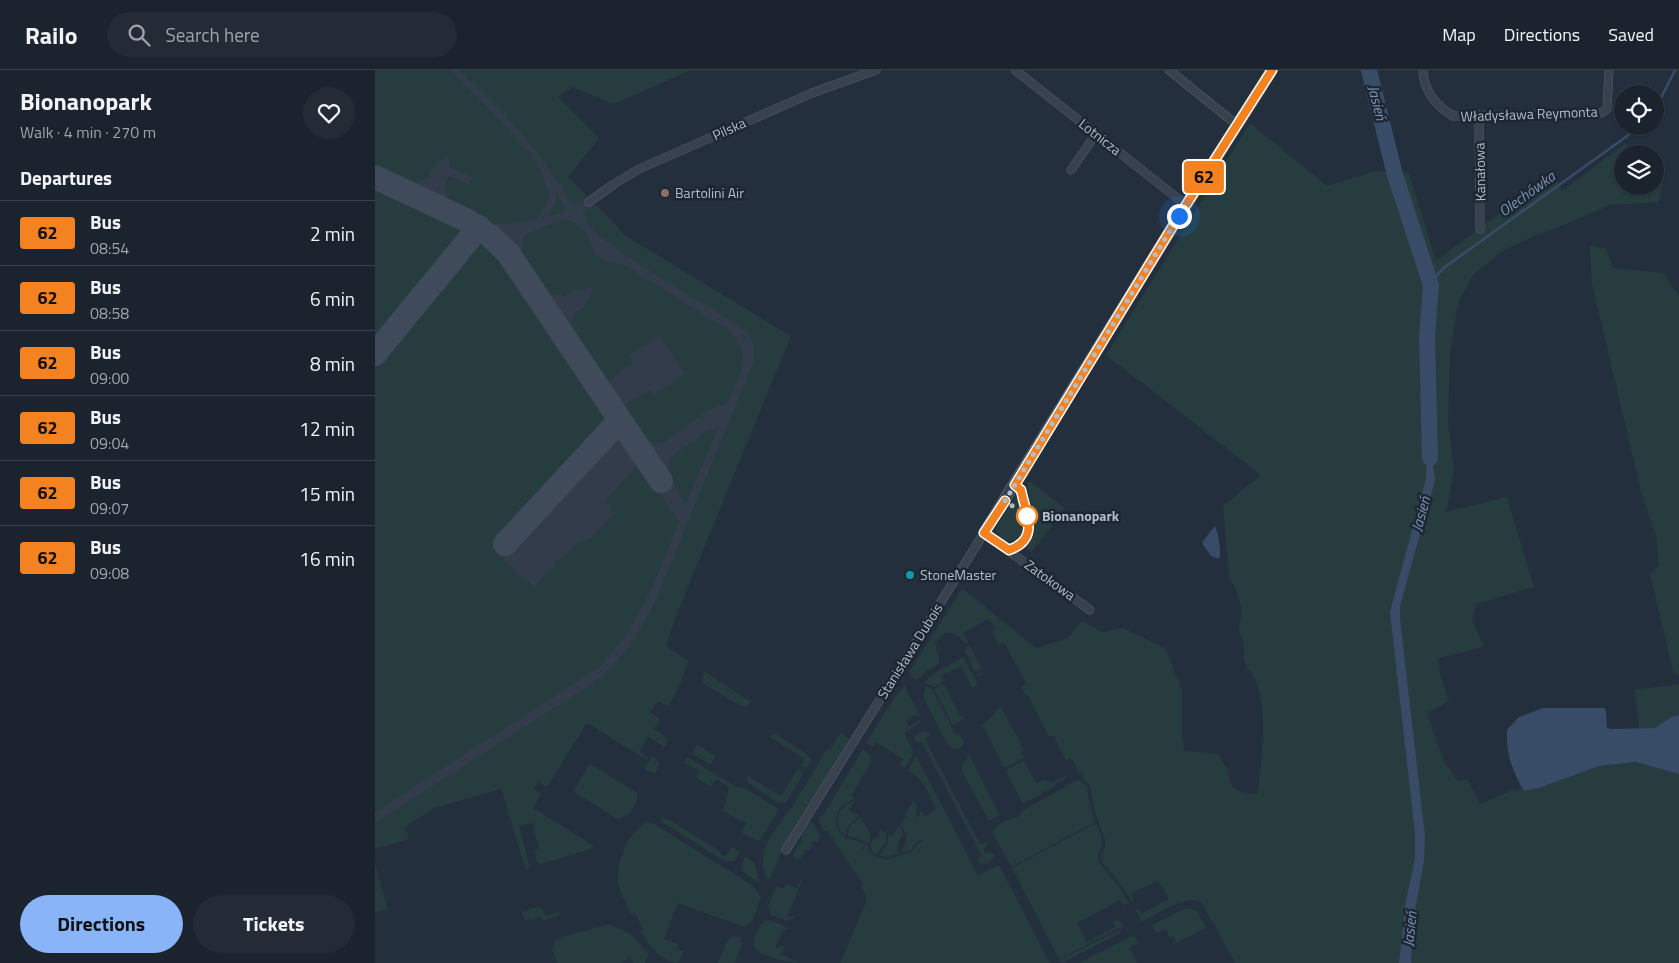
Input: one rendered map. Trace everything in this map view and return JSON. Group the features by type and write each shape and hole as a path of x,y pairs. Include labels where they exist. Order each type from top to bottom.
{"street":[{"name":"Pilska","path":"589,202 639,169 812,92 876,70"},
{"name":"Lotnicza","path":"1015,70 1186,205"},
{"path":"1169,70 1237,125"},
{"name":"Stanisława Dubois","path":"786,850 1186,205 1272,70"},
{"name":"Władysława Reymonta","path":"1423,70 1423,77 1433,100 1441,109 1453,116 1596,113 1605,111 1608,104 1609,70"},
{"name":"Kanałowa","path":"1479,116 1480,229"},
{"path":"1071,170 1096,134"},
{"name":"Zatokowa","path":"984,533 1091,610"}],"shaded area":[{"path":"375,70 464,70 594,207 597,206 618,228 621,251 766,342 644,646 609,676 375,825"}],"green space":[{"path":"375,70 449,70 497,117 533,157 543,175 549,195 545,208 537,219 508,224 488,224 449,203 444,186 449,176 469,185 473,178 449,167 449,159 445,157 432,169 427,178 411,185 375,168"},
{"path":"459,70 691,70 614,104 572,87 558,97 599,138 568,177 588,197 574,206 538,153 503,113"},
{"path":"1250,123 1327,186 1376,171 1409,173 1436,261 1555,172 1562,191 1614,152 1614,195 1660,195 1659,202 1610,205 1534,236 1501,252 1473,275 1458,303 1450,353 1448,421 1454,471 1446,512 1507,497 1534,587 1476,604 1472,620 1484,646 1438,658 1440,674 1449,701 1427,713 1443,760 1458,781 1467,779 1480,804 1513,790 1516,791 1522,788 1524,791 1539,788 1599,766 1636,762 1679,774 1679,963 1235,963 1201,903 1196,900 1180,903 1142,922 1135,909 1139,909 1142,913 1169,899 1158,880 1131,894 1134,900 1131,902 1123,887 1103,863 1101,855 1105,848 1105,840 1094,809 1090,786 1082,778 1084,776 1083,773 1080,774 1071,758 1066,761 1053,735 1049,737 1028,695 1026,696 1021,687 1026,684 1004,642 999,645 992,631 995,629 989,618 963,633 968,643 965,644 960,637 952,633 944,634 937,644 939,664 918,679 911,678 910,671 961,590 964,590 1036,648 1068,638 1082,621 1102,632 1123,628 1165,648 1182,690 1184,751 1218,754 1227,769 1232,786 1242,793 1257,794 1263,742 1263,716 1259,690 1245,661 1243,640 1239,629 1241,619 1240,602 1229,578 1223,506 1261,475 1106,355"},
{"path":"375,185 462,226 492,248 505,261 611,420 606,431 494,550 534,587 557,560 579,542 590,539 614,513 604,502 640,463 679,522 647,598 627,633 600,667 375,812"},
{"path":"557,194 566,209 548,217 554,206"},
{"path":"592,204 594,207 597,206 626,236 791,336 675,619 666,646 689,661 679,687 668,707 658,701 650,712 660,719 654,729 668,739 667,744 664,747 648,737 640,752 648,758 647,760 587,723 547,787 538,782 534,789 541,794 533,808 594,846 588,850 541,864 537,862 534,850 539,848 532,823 519,826 529,865 529,868 526,870 501,789 434,808 405,827 409,839 375,849 375,823 593,683 622,655 645,621 657,597 753,363 754,347 747,333 604,239 588,224 583,212"},
{"path":"563,220 572,221 580,226 588,237 594,252 600,258 623,264 727,329 736,338 743,356 742,365 727,404 710,409 663,443 646,441 622,407 650,390 654,395 685,374 659,335 630,355 633,363 605,383 571,332 574,313 584,307 593,291 592,288 572,290 565,296 544,292 522,259 522,240 524,236"},
{"path":"1590,246 1606,248 1613,268 1663,273 1679,296 1679,674 1674,675 1650,574 1659,566 1656,536 1641,491 1592,284"},
{"path":"718,428 686,504 667,474 671,457 708,430"},
{"path":"1029,481 1065,508 1030,552 1026,549 1035,533 1034,525 1036,524 1035,518 1037,518 1035,511 1033,512 1027,485"},
{"path":"1015,497 1018,499 1024,529 1018,540 1006,542 999,536 996,528"},
{"path":"970,646 984,674 980,676 978,674 982,672 980,669 975,671 965,652 966,647"},
{"path":"963,656 978,685 972,688 961,666 941,676 943,682 934,687 925,683 933,674"},
{"path":"704,671 751,702 746,707 739,705 702,683"},
{"path":"944,684 961,717 964,716 965,718 953,725 934,689"},
{"path":"1679,684 1679,715 1673,716 1655,728 1639,728 1635,690"},
{"path":"904,685 920,716 918,717 916,714 906,720 909,726 920,720 921,722 904,733 914,753 905,768 899,764 903,759 876,742 873,747 866,743"},
{"path":"926,686 932,689 955,733 964,740 964,744 960,748 953,749 948,745 925,701 924,693"},
{"path":"1000,707 1024,750 1021,752 1024,758 1006,767 1003,766 982,725"},
{"path":"922,731 929,733 929,736 925,739 980,844 987,842 988,845 983,849 986,854 991,852 994,855 991,861 981,864 977,860 982,856 921,741 917,742 914,740 915,736"},
{"path":"841,732 850,740 783,848 770,879 767,880 763,860 770,837 789,812 827,749 830,750"},
{"path":"774,733 807,754 811,760 808,766 805,768 801,766 805,759 770,737"},
{"path":"697,745 716,756 711,764 694,755 693,752"},
{"path":"863,749 870,755 872,760 851,796 856,799 840,809 836,820 837,826 846,841 847,838 866,844 862,850 867,845 869,847 868,853 870,852 876,857 887,859 898,856 900,858 899,855 910,853 922,841 921,839 916,843 910,851 901,853 908,832 905,833 901,824 905,817 913,824 905,815 914,800 917,808 915,821 922,810 925,816 936,809 922,782 908,770 916,756 978,875 997,866 1000,867 1050,963 840,963 866,902 865,894 861,886 863,884 827,830 824,831 818,819 820,816 822,817"},
{"path":"652,756 659,762 657,770 653,774 644,769"},
{"path":"967,756 970,756 1000,815 989,821 962,771 962,765 968,758"},
{"path":"687,757 777,808 778,811 760,840 755,840 741,832 746,823 722,810 729,787 716,779 711,787 696,777 699,771 684,762"},
{"path":"1024,760 1036,783 1043,780 1053,782 1065,776 1067,777 1052,788 1023,804 1007,773 1008,769"},
{"path":"591,764 637,793 635,806 624,817 616,818 574,792"},
{"path":"798,769 802,772 802,777 784,803 777,802 747,782 748,776 781,796"},
{"path":"1079,779 1087,787 1095,822 1011,867 993,833 995,829 1001,823 1019,816 1022,811"},
{"path":"855,801 849,810 859,816 848,826 845,835 838,826 838,815 845,806"},
{"path":"662,817 721,852 720,854 725,857 732,847 740,852 734,861 726,862 662,822"},
{"path":"860,817 870,832 870,841 867,843 847,836 849,827"},
{"path":"649,822 752,885 761,897 752,922 744,927 678,903 664,939 679,945 677,949 684,951 678,963 661,956 647,941 640,931 643,929 635,913 631,914 621,894 618,882 619,865 625,847 635,832"},
{"path":"810,822 814,824 820,836 817,842 814,841 810,850 806,849 799,860 793,855 802,839 801,836 807,824"},
{"path":"1096,823 1101,839 1098,855 1100,864 1121,889 1129,903 1123,906 1120,900 1077,923 1087,942 1115,927 1113,922 1115,920 1120,921 1123,926 1069,954 1058,957 1012,868"},
{"path":"899,825 904,834 898,842 897,854 890,857 879,856 888,843 888,834 892,836"},
{"path":"880,830 886,833 886,842 877,855 872,851 871,842 879,835"},
{"path":"745,856 754,863 760,883 743,872 742,864"},
{"path":"375,864 388,909 375,913"},
{"path":"800,880 802,881 787,917 796,915 787,921 771,915 768,906 776,886 783,889 786,884 797,888"},
{"path":"537,907 542,909 546,916 559,912 560,915 542,921 540,917 530,920 529,918 525,922 522,912"},
{"path":"1190,908 1197,911 1206,928 1177,943 1173,936 1170,938 1165,929 1156,933 1152,925 1184,909"},
{"path":"769,920 789,928 782,932 775,949 783,946 781,954 799,963 767,956 754,946 754,940 760,926 763,922"},
{"path":"609,924 631,934 648,954 645,963 633,963 630,958 620,963 557,963 552,950 556,939"},
{"path":"1123,928 1120,933 1061,962 1059,958 1070,955"},
{"path":"1134,935 1138,943 1129,948 1137,963 1079,963"},
{"path":"733,936 739,937 742,944 735,963 718,963 727,941"}],"water":[{"path":"1428,426 1435,480 1400,606 1425,836 1424,860 1413,922 1411,963 1399,963 1406,900 1415,859 1415,834 1390,612 1426,479"},
{"path":"1215,526 1219,542 1219,559 1211,556 1203,545 1203,541"},
{"path":"1543,708 1604,708 1606,711 1607,728 1612,729 1655,728 1673,716 1679,715 1679,774 1636,762 1599,766 1539,788 1524,791 1511,762 1507,730 1519,717"}],"waterway":[{"name":"Jasień","path":"1369,70 1395,175 1431,285 1427,336 1430,458"},
{"name":"Olechówka","path":"1664,92 1675,70"},
{"name":"Olechówka","path":"1431,285 1445,267 1628,135"}],"taxiway":[{"path":"375,177 466,220 490,236 508,253 661,481"},
{"path":"375,354 479,227"},
{"path":"505,544 620,420"}],"bus line":[{"name":"62","path":"1005,501 984,533 1009,550 1024,542 1029,534 1021,490 1015,485 1179,216 1272,70"}],"place":[{"name":"Bartolini Air","path":"665,193"},
{"name":"Bionanopark","path":"1027,516"},
{"name":"StoneMaster","path":"910,575"}],"route":[{"path":"1027,516 1005,501 1179,216"}]}
